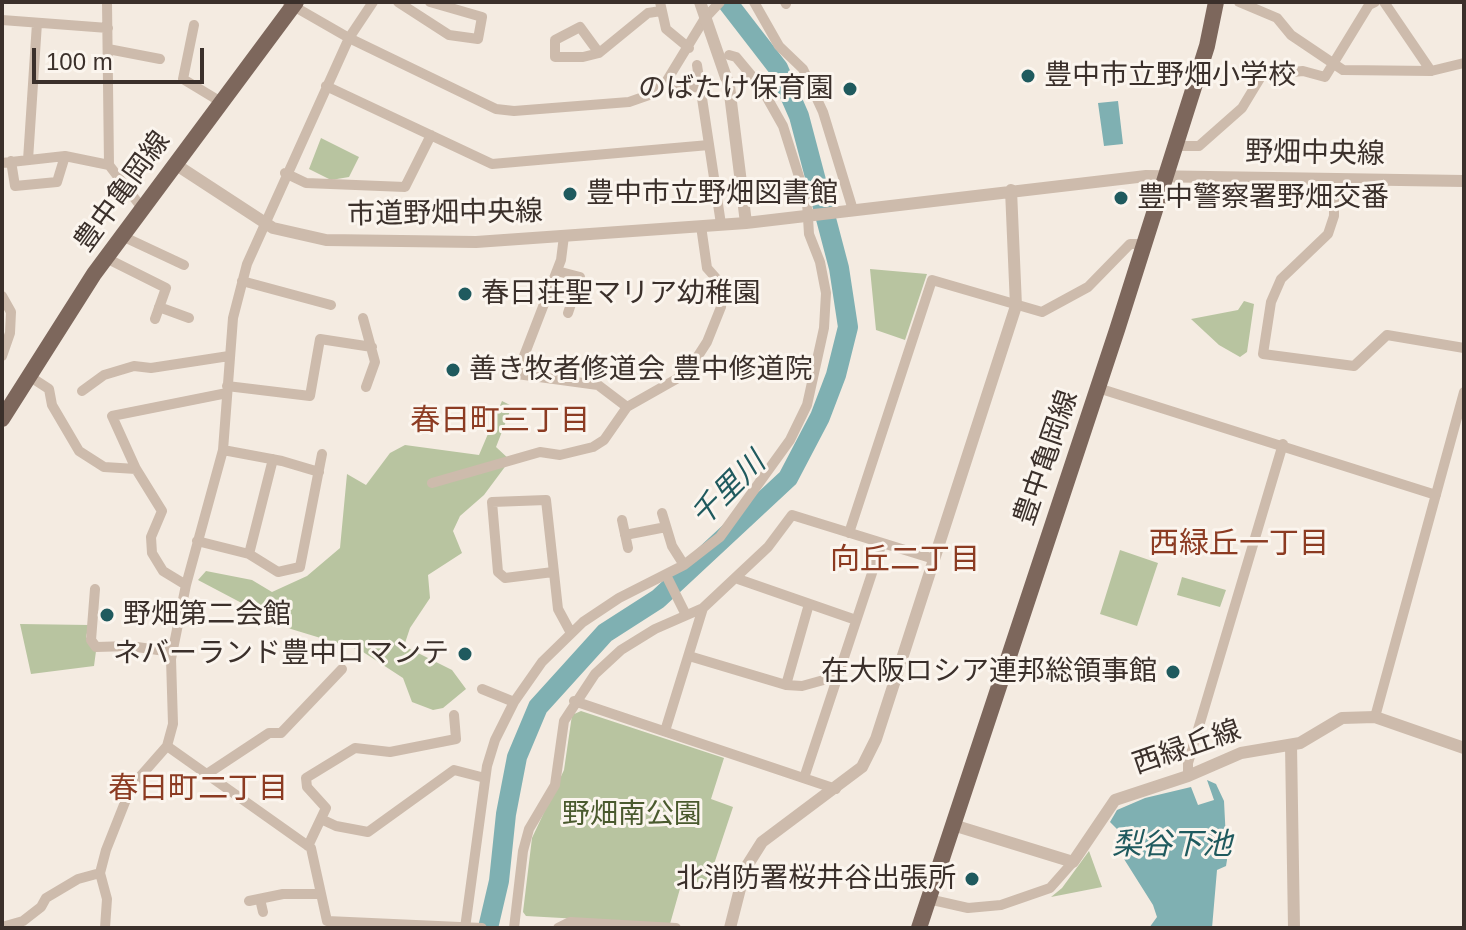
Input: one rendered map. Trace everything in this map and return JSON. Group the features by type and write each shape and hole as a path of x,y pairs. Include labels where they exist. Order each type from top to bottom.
{"main road":[{"name":"豊中亀岡線","path":"919,928 1098,388 1207,46 1216,2"},
{"name":"豊中亀岡線","path":"2,419 106,258 292,3"}],"street":[{"path":"107,2 109,165 142,208"},
{"path":"105,928 107,899 100,873 123,802 131,787 167,746 173,724 172,652 197,541 223,450 233,318 242,281 285,173 349,38 373,2"},
{"path":"398,2 449,35 478,39 482,17 428,2 417,14"},
{"path":"700,2 708,15 729,86 746,223"},
{"path":"292,3 349,38 496,109 514,111 629,102 649,95 666,82 708,15 720,2"},
{"path":"754,2 779,46 803,69 823,112 851,210"},
{"path":"1239,2 1277,18 1291,35 1332,66 1343,70 1431,71 1464,63"},
{"path":"1384,2 1431,71"},
{"path":"1175,146 1199,146 1242,108 1262,75 1303,71 1320,79 1330,73 1369,3"},
{"path":"599,53 648,13 660,7 666,29 689,48"},
{"path":"2,20 108,28"},
{"path":"28,160 37,23"},
{"path":"194,25 183,79 221,102"},
{"path":"108,49 160,59"},
{"path":"467,928 485,778 495,740 514,702 542,662 571,633 619,598 684,565 720,537 790,440 807,405 824,328 826,293 809,215 783,126 761,87 736,57 729,55"},
{"path":"697,65 721,224"},
{"path":"666,82 677,88 700,87"},
{"path":"326,86 492,164 709,145"},
{"path":"285,173 306,183 405,187 431,135"},
{"path":"65,156 57,182 15,186 6,162 65,156 109,165"},
{"name":"市道野畑中央線","path":"175,164 273,228 326,240 476,242 746,223 1011,190 1166,175"},
{"name":"野畑中央線","path":"1166,175 1464,181"},
{"path":"1334,178 1334,219 1328,234 1281,279 1271,302 1263,354 1354,366 1387,335 1464,348"},
{"path":"730,928 745,869 762,842 862,767 876,739 1016,306 1011,190"},
{"path":"432,483 540,452 560,455 593,447 604,440 627,407 687,373 708,340 721,307 723,286 707,268 701,226"},
{"path":"122,236 184,265"},
{"path":"564,236 557,271 517,374 598,385 627,407"},
{"path":"849,533 932,280 1042,312 1088,287 1130,244 1144,244"},
{"path":"106,258 166,288 155,319"},
{"path":"557,271 580,277 568,313"},
{"path":"242,281 331,305"},
{"path":"2,296 11,312 10,333 2,356"},
{"path":"159,307 189,318"},
{"path":"363,318 375,362 366,387"},
{"path":"186,585 163,571 152,553 151,537 162,511 136,469 112,416 227,389 310,396 320,339 372,347"},
{"path":"82,391 104,375 134,366 151,368 229,356"},
{"path":"29,376 49,389 52,405 79,451 104,467 136,469"},
{"path":"1098,388 1283,444 1436,495"},
{"path":"1375,717 1464,392"},
{"path":"1188,776 1188,763 1283,444"},
{"path":"223,450 319,472"},
{"path":"197,541 249,554 278,572 300,567 322,454"},
{"path":"249,554 273,459"},
{"path":"553,572 505,578 498,572 492,502 546,500 558,609 571,633"},
{"path":"662,513 672,546 684,565"},
{"path":"514,928 523,851 529,829 555,785 564,721 574,701 621,650 703,608 738,579 792,515 934,559"},
{"path":"622,520 628,548"},
{"path":"625,535 666,527"},
{"path":"804,778 882,543"},
{"path":"666,575 686,615"},
{"path":"738,579 856,620"},
{"path":"95,589 91,640 96,647 130,646 172,652"},
{"path":"786,685 809,604"},
{"path":"665,731 703,608"},
{"path":"689,656 786,685 802,686 838,676"},
{"path":"207,774 269,733 281,733 342,669"},
{"path":"482,689 514,702"},
{"path":"574,701 836,789"},
{"path":"308,846 326,808 307,787 306,778 355,748 390,752 456,739 454,715"},
{"name":"西緑丘線","path":"1073,862 1115,800 1188,776 1241,753 1308,740 1342,718 1375,717 1464,748"},
{"path":"1291,745 1294,928"},
{"path":"167,746 308,846 321,894 324,924 482,928"},
{"path":"321,819 336,826 368,832 454,770 485,778"},
{"path":"928,899 968,908 1001,905 1050,888 1073,862 953,825"},
{"path":"2,927 23,921 41,907 46,898 78,879 100,873"},
{"path":"263,912 254,900 321,894"},
{"path":"558,928 570,922 676,928"}],"green space":[{"path":"321,138 359,157 349,177 331,180 309,169"},
{"path":"870,269 927,274 905,340 876,330"},
{"path":"1244,301 1254,304 1247,352 1240,357 1219,345 1191,319 1238,310"},
{"path":"502,401 512,406 496,447 510,460 484,495 460,516 453,531 462,553 428,575 430,598 410,628 404,646 452,670 466,689 443,708 433,710 412,702 403,678 360,650 291,629 198,580 206,571 252,580 272,592 307,576 340,548 347,474 366,485 390,453 405,445 479,455"},
{"path":"1120,550 1158,563 1137,626 1100,614"},
{"path":"1182,577 1226,590 1220,607 1177,595"},
{"path":"20,624 89,625 86,637 96,651 94,666 31,674"},
{"name":"野畑南公園","path":"581,711 724,758 711,799 733,807 707,885 683,878 670,924 526,916 523,912 532,838 564,770 572,715"},
{"path":"1089,851 1102,887 1051,897 1062,888"}],"water":[{"path":"1118,101 1123,144 1104,146 1098,103"},
{"name":"梨谷下池","path":"1207,780 1216,784 1224,801 1227,860 1226,866 1217,870 1212,928 1149,928 1157,917 1153,905 1124,859 1120,845 1124,836 1110,822 1117,810 1145,798 1191,787 1198,805 1214,800"}],"waterway":[{"name":"千里川","path":"488,928 499,881 506,814 517,757 538,707 605,633 658,599 788,478 820,417 836,375 848,327 839,268 799,116 778,68 727,2"}],"place":[{"name":"豊中市立野畑小学校","path":"1028,76"},
{"name":"のばたけ保育園","path":"850,89"},
{"name":"豊中市立野畑図書館","path":"570,194"},
{"name":"豊中警察署野畑交番","path":"1121,198"},
{"name":"春日荘聖マリア幼稚園","path":"465,294"},
{"name":"善き牧者修道会 豊中修道院","path":"453,370"},
{"name":"野畑第二会館","path":"107,615"},
{"name":"ネバーランド豊中ロマンテ","path":"465,654"},
{"name":"在大阪ロシア連邦総領事館","path":"1173,672"},
{"name":"北消防署桜井谷出張所","path":"972,879"}],"district":[{"name":"春日町三丁目","path":"500,422"},
{"name":"西緑丘一丁目","path":"1239,545"},
{"name":"向丘二丁目","path":"905,561"},
{"name":"春日町二丁目","path":"198,790"}]}
